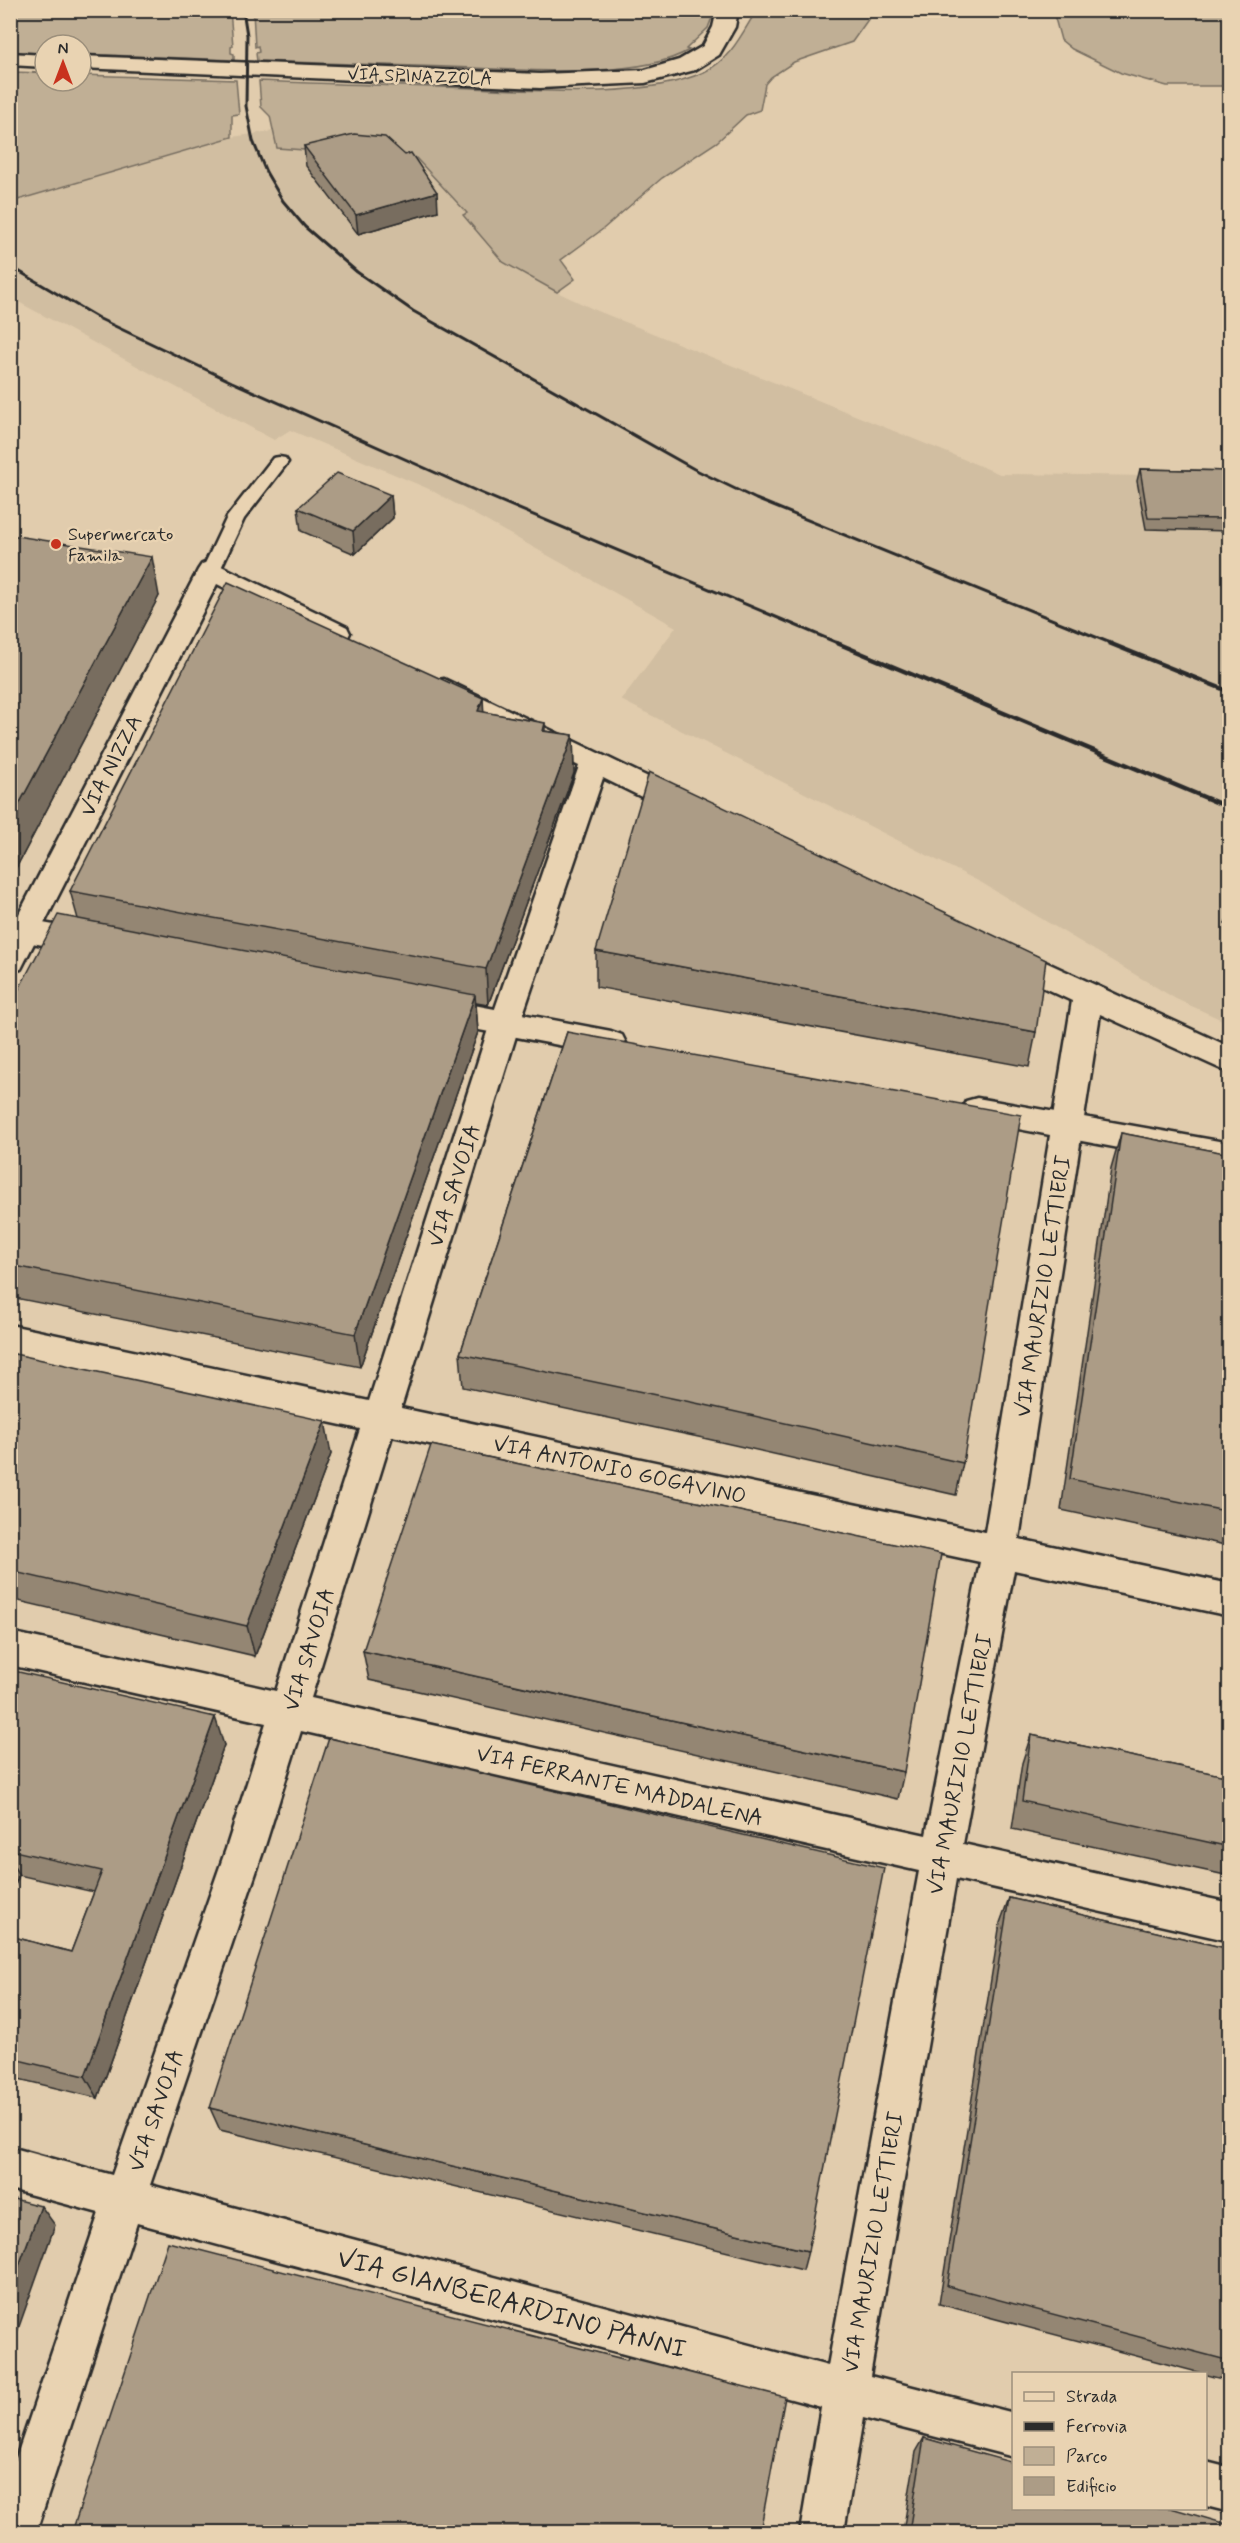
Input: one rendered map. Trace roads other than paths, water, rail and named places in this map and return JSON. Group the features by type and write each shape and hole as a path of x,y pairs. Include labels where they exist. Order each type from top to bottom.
{"street":[{"name":"VIA SPINAZZOLA","path":"93,62 540,81 645,76 687,65 711,50 724,27 728,10"},
{"path":"10,59 33,60"},
{"path":"211,570 360,645"},
{"name":"VIA NIZZA","path":"10,961 18,929 211,570"},
{"path":"424,677 711,819"},
{"name":"VIA SAVOIA","path":"14,2532 124,2200 245,1849 505,1023 594,763"},
{"path":"18,929 119,948"},
{"path":"980,945 1230,1061"},
{"name":"VIA MAURIZIO LETTIERI","path":"822,2532 941,1857 1000,1550 1088,995"},
{"path":"400,1003 634,1047"},
{"path":"950,1105 1230,1156"},
{"name":"VIA ANTONIO GOGAVINO","path":"10,1339 1230,1600"},
{"name":"VIA FERRANTE MADDALENA","path":"10,1648 1230,1922"},
{"name":"VIA GIANBERARDINO PANNI","path":"10,2168 845,2392 1012,2434"},
{"path":"1207,2484 1230,2490"}],"lane":[{"path":"211,570 236,517 279,462"}],"railway":[{"path":"243,10 247,35 246,106 253,141 266,172 283,201 305,227 357,272 413,311 694,469 756,499 1113,644"},
{"path":"10,266 100,319 232,382 481,493 840,644"},
{"path":"837,643 1230,808"},
{"path":"1109,643 1230,692"}],"place":[{"name":"Supermercato Famila","path":"56,544"}]}
